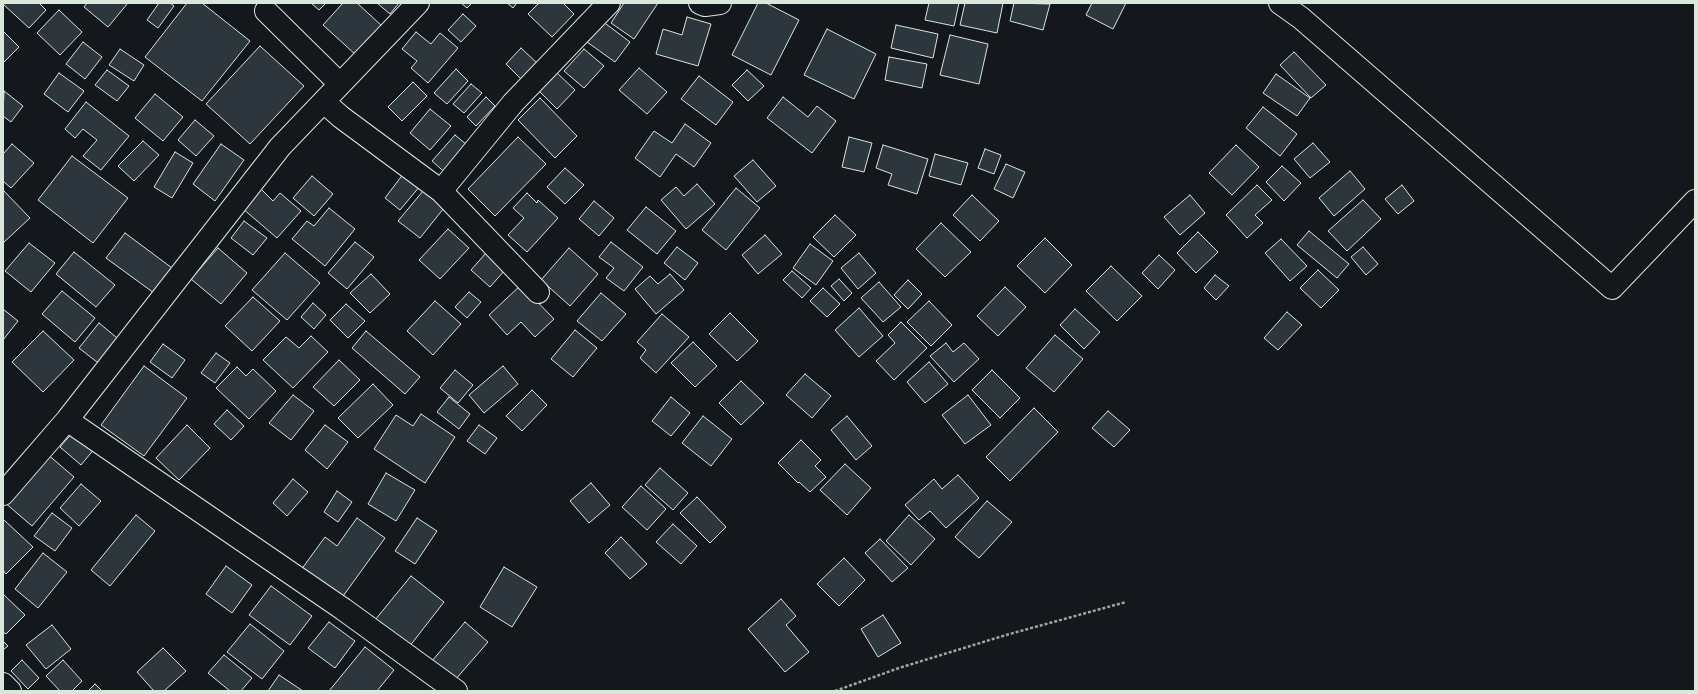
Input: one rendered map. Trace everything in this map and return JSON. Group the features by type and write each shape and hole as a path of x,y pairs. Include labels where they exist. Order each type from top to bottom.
{"street":[{"path":"3,494 67,420 280,148 418,3"},
{"path":"441,191 513,102 608,3"},
{"path":"700,3 705,5 720,3"},
{"path":"1280,3 1301,18 1612,288 1695,201"},
{"path":"266,11 340,84"},
{"path":"324,102 341,117 441,191 538,292"},
{"path":"67,420 343,609 456,691"},
{"path":"3,684 10,691"}],"path":[{"path":"835,691 899,668 1006,635 1126,602"}],"building":[{"path":"39,3 46,10 29,28 3,4"},
{"path":"87,3 128,3 108,27 84,7"},
{"path":"159,3 170,3 174,6 158,28 147,20"},
{"path":"187,3 202,3 250,41 202,101 145,57"},
{"path":"311,3 326,3 319,10"},
{"path":"343,3 357,3 382,26 356,55 323,25"},
{"path":"377,3 399,3 390,14"},
{"path":"461,3 472,3 467,8"},
{"path":"507,3 517,3 513,8"},
{"path":"539,3 563,3 574,14 552,37 528,14"},
{"path":"624,3 658,3 634,39 611,23"},
{"path":"758,3 766,3 799,20 771,75 732,55"},
{"path":"929,3 959,3 954,26 925,20"},
{"path":"965,3 1003,3 997,33 960,25"},
{"path":"1014,3 1050,4 1043,30 1010,21"},
{"path":"1092,3 1126,3 1113,29 1086,15"},
{"path":"59,10 82,32 60,55 37,33"},
{"path":"463,14 476,26 461,42 448,30"},
{"path":"687,17 711,24 698,66 656,54 663,29 682,35"},
{"path":"602,21 630,42 615,62 587,42"},
{"path":"896,25 938,34 933,58 891,48"},
{"path":"827,29 876,54 854,99 804,75"},
{"path":"3,31 19,47 3,63"},
{"path":"416,32 431,44 440,33 458,48 428,83 411,68 417,61 402,49"},
{"path":"950,35 988,44 979,84 940,75"},
{"path":"83,42 102,57 85,79 66,64"},
{"path":"260,46 304,86 250,144 206,104"},
{"path":"521,48 538,64 522,80 506,64"},
{"path":"120,49 144,65 134,81 109,65"},
{"path":"584,49 604,66 584,88 564,71"},
{"path":"1294,52 1326,85 1311,98 1280,65"},
{"path":"889,57 927,64 922,88 885,80"},
{"path":"639,68 667,92 647,114 619,90"},
{"path":"456,69 468,81 447,104 434,93"},
{"path":"107,70 129,86 117,101 95,85"},
{"path":"747,70 764,86 748,101 732,85"},
{"path":"556,72 575,90 557,109 538,90"},
{"path":"59,73 84,91 68,112 44,94"},
{"path":"1276,74 1310,98 1297,116 1263,93"},
{"path":"699,76 733,102 716,125 681,99"},
{"path":"413,82 427,96 402,121 388,107"},
{"path":"471,84 482,93 464,113 453,104"},
{"path":"4,91 23,106 11,122 3,116"},
{"path":"155,94 183,117 163,141 135,118"},
{"path":"486,97 495,106 476,126 467,117"},
{"path":"783,97 808,117 817,106 836,121 812,153 767,118"},
{"path":"540,98 577,136 555,158 518,120"},
{"path":"86,102 129,136 101,170 83,156 97,140 83,129 75,138 65,129"},
{"path":"1263,107 1297,134 1280,156 1246,128"},
{"path":"430,109 451,126 430,150 410,133"},
{"path":"195,120 214,136 196,156 178,140"},
{"path":"685,124 711,143 694,167 676,154 660,177 635,158 654,131 672,143"},
{"path":"455,135 472,149 449,176 432,161"},
{"path":"518,137 546,164 495,216 468,189"},
{"path":"849,137 872,143 864,172 842,167"},
{"path":"143,141 159,155 134,181 118,166"},
{"path":"1313,143 1330,162 1310,178 1294,159"},
{"path":"12,144 34,163 11,188 3,181 3,154"},
{"path":"221,144 244,160 215,201 193,184"},
{"path":"883,145 928,159 917,194 888,185 892,174 876,168"},
{"path":"1236,145 1259,167 1232,195 1209,173"},
{"path":"985,149 1001,155 994,174 978,168"},
{"path":"175,152 193,163 172,198 154,187"},
{"path":"935,154 968,163 961,185 929,176"},
{"path":"72,156 128,198 93,243 38,200"},
{"path":"753,160 776,186 757,202 734,176"},
{"path":"1006,164 1025,172 1013,198 994,189"},
{"path":"1282,166 1301,183 1284,201 1266,182"},
{"path":"565,168 584,185 565,204 547,187"},
{"path":"1350,171 1365,189 1334,216 1319,198"},
{"path":"404,173 420,186 400,210 385,198"},
{"path":"312,176 333,194 314,216 293,198"},
{"path":"697,184 715,204 686,229 661,200 676,187 684,196"},
{"path":"1257,185 1272,200 1255,215 1263,223 1247,238 1226,215"},
{"path":"1402,185 1414,201 1398,214 1385,199"},
{"path":"260,188 273,201 280,193 301,211 277,238 242,208"},
{"path":"736,188 760,208 726,250 702,230"},
{"path":"3,190 30,218 3,243"},
{"path":"423,191 444,208 420,238 398,221"},
{"path":"527,193 537,203 538,200 558,218 527,252 508,235 524,218 513,208"},
{"path":"972,195 999,221 980,241 953,215"},
{"path":"1190,195 1205,213 1180,235 1164,217"},
{"path":"1363,200 1381,219 1347,251 1328,231"},
{"path":"594,201 614,218 599,236 579,219"},
{"path":"646,207 676,231 657,254 627,230"},
{"path":"329,208 355,229 325,266 292,239 307,221 314,226"},
{"path":"835,215 856,235 834,257 813,237"},
{"path":"244,221 267,238 253,255 231,238"},
{"path":"941,223 971,252 945,277 916,249"},
{"path":"448,229 469,248 440,279 419,260"},
{"path":"1309,231 1349,264 1337,278 1297,245"},
{"path":"1198,232 1218,252 1196,273 1177,253"},
{"path":"125,233 172,268 154,293 106,258"},
{"path":"765,235 782,254 758,274 742,255"},
{"path":"1045,238 1072,265 1045,293 1017,266"},
{"path":"1281,239 1307,266 1290,281 1265,253"},
{"path":"355,242 374,257 347,289 328,273"},
{"path":"611,242 643,267 624,291 606,278 614,268 599,257"},
{"path":"29,243 55,263 31,292 5,271"},
{"path":"810,244 833,261 816,285 793,268"},
{"path":"677,247 698,263 685,280 664,263"},
{"path":"1363,247 1378,264 1366,275 1351,257"},
{"path":"218,248 247,273 221,304 191,279"},
{"path":"569,248 598,274 570,306 541,280"},
{"path":"74,252 115,285 96,307 56,274"},
{"path":"285,253 320,283 287,320 252,290"},
{"path":"486,253 505,270 490,287 471,270"},
{"path":"859,253 876,273 858,289 841,268"},
{"path":"1159,255 1175,270 1158,289 1142,273"},
{"path":"1111,266 1142,296 1117,321 1086,291"},
{"path":"1318,270 1339,290 1321,308 1300,288"},
{"path":"792,271 811,288 802,298 783,280"},
{"path":"371,274 390,294 370,313 350,293"},
{"path":"670,274 684,290 656,314 635,289 650,276 658,284"},
{"path":"1215,275 1229,286 1216,300 1204,288"},
{"path":"839,279 852,293 844,301 831,286"},
{"path":"908,280 922,294 908,309 894,295"},
{"path":"879,282 901,307 883,322 861,298"},
{"path":"521,285 554,319 535,337 521,322 507,335 489,315"},
{"path":"1005,287 1026,307 998,336 977,316"},
{"path":"823,288 840,304 827,317 810,301"},
{"path":"62,291 95,318 75,342 42,314"},
{"path":"469,292 481,302 467,318 455,307"},
{"path":"601,293 626,314 602,341 577,321"},
{"path":"253,297 280,321 252,351 225,326"},
{"path":"435,301 461,324 433,355 407,331"},
{"path":"929,301 952,325 931,346 907,322"},
{"path":"313,303 326,315 314,329 301,317"},
{"path":"346,304 365,321 348,338 330,320"},
{"path":"859,308 883,336 859,357 835,330"},
{"path":"3,309 18,321 3,340"},
{"path":"1075,309 1100,332 1084,349 1060,325"},
{"path":"1287,312 1302,325 1278,350 1264,338"},
{"path":"730,313 758,341 737,361 709,334"},
{"path":"662,314 689,337 656,373 640,358 646,350 637,342"},
{"path":"901,322 927,348 894,380 876,361 895,343 888,335"},
{"path":"99,323 122,342 102,366 79,348"},
{"path":"575,330 597,348 573,377 551,359"},
{"path":"43,331 74,360 43,392 12,362"},
{"path":"366,331 420,377 405,394 352,348"},
{"path":"1055,335 1083,359 1054,392 1026,368"},
{"path":"311,336 328,352 293,388 263,360 286,337 299,348"},
{"path":"693,342 717,366 695,387 671,363"},
{"path":"946,343 953,352 964,343 979,359 954,382 930,356"},
{"path":"163,344 185,360 172,378 150,362"},
{"path":"216,353 230,363 215,383 201,373"},
{"path":"339,360 360,380 334,406 313,387"},
{"path":"929,362 948,384 925,403 907,382"},
{"path":"144,366 187,398 144,456 101,425"},
{"path":"503,366 518,384 484,413 469,395"},
{"path":"237,367 246,376 253,369 276,391 249,419 216,388"},
{"path":"455,370 473,385 458,403 440,388"},
{"path":"992,370 1020,398 1000,418 972,390"},
{"path":"805,374 831,396 812,418 786,395"},
{"path":"741,381 764,403 741,425 719,403"},
{"path":"373,384 393,405 358,438 338,418"},
{"path":"532,390 547,405 522,431 506,416"},
{"path":"293,395 314,411 291,440 269,423"},
{"path":"968,395 991,425 965,444 942,415"},
{"path":"449,397 470,414 459,429 437,412"},
{"path":"671,397 690,413 671,436 652,421"},
{"path":"1034,408 1058,432 1010,481 986,457"},
{"path":"227,410 244,426 231,440 214,424"},
{"path":"1108,411 1130,430 1114,447 1092,428"},
{"path":"421,414 455,437 425,483 374,449 396,415 413,426"},
{"path":"703,416 732,439 711,466 682,443"},
{"path":"847,416 872,446 856,460 831,430"},
{"path":"187,425 210,448 179,480 156,458"},
{"path":"325,425 348,442 327,469 305,450"},
{"path":"479,425 497,438 485,454 467,441"},
{"path":"74,431 95,448 81,465 60,447"},
{"path":"801,440 821,460 815,466 826,477 810,492 799,482 798,483 778,463"},
{"path":"46,453 74,477 32,526 4,502"},
{"path":"845,464 871,488 847,515 820,490"},
{"path":"660,468 688,493 673,510 645,485"},
{"path":"386,473 415,490 396,521 368,504"},
{"path":"958,475 979,498 946,528 930,511 919,520 905,505 934,479 942,489"},
{"path":"293,479 308,492 287,516 273,503"},
{"path":"591,483 610,505 589,523 570,501"},
{"path":"81,484 101,501 79,526 60,508"},
{"path":"641,486 666,509 647,530 622,507"},
{"path":"337,491 352,502 338,522 324,512"},
{"path":"697,497 726,527 710,543 680,513"},
{"path":"987,501 1012,522 979,558 955,537"},
{"path":"52,513 72,528 55,551 34,536"},
{"path":"136,515 155,531 110,586 91,570"},
{"path":"909,515 935,539 911,565 886,541"},
{"path":"357,518 385,538 341,599 301,570 325,537 337,546"},
{"path":"417,518 437,531 415,564 395,551"},
{"path":"3,519 33,547 6,574 3,570"},
{"path":"673,524 697,546 681,564 656,542"},
{"path":"621,537 647,564 630,579 605,553"},
{"path":"880,539 908,568 892,582 865,553"},
{"path":"43,553 67,572 38,608 15,589"},
{"path":"844,558 865,580 839,606 817,584"},
{"path":"226,566 252,585 232,613 206,594"},
{"path":"504,567 537,587 512,627 480,607"},
{"path":"411,576 444,602 409,647 375,620"},
{"path":"271,586 312,616 290,645 249,615"},
{"path":"3,594 25,615 6,634 3,632"},
{"path":"781,599 796,616 786,625 809,652 785,672 748,629"},
{"path":"883,615 901,643 878,657 861,629"},
{"path":"329,622 355,641 335,668 308,648"},
{"path":"465,622 488,642 455,680 432,661"},
{"path":"250,624 284,651 262,679 227,652"},
{"path":"52,625 71,649 46,669 26,645"},
{"path":"3,641 8,646 3,650"},
{"path":"365,647 394,670 377,691 329,691"},
{"path":"163,648 186,671 164,691 154,691 137,672"},
{"path":"224,655 252,678 241,691 230,691 208,673"},
{"path":"22,660 39,678 28,689 11,671"},
{"path":"63,660 82,681 72,691 60,691 46,676"},
{"path":"279,675 303,691 268,691"},
{"path":"95,684 102,691 88,691"}]}
